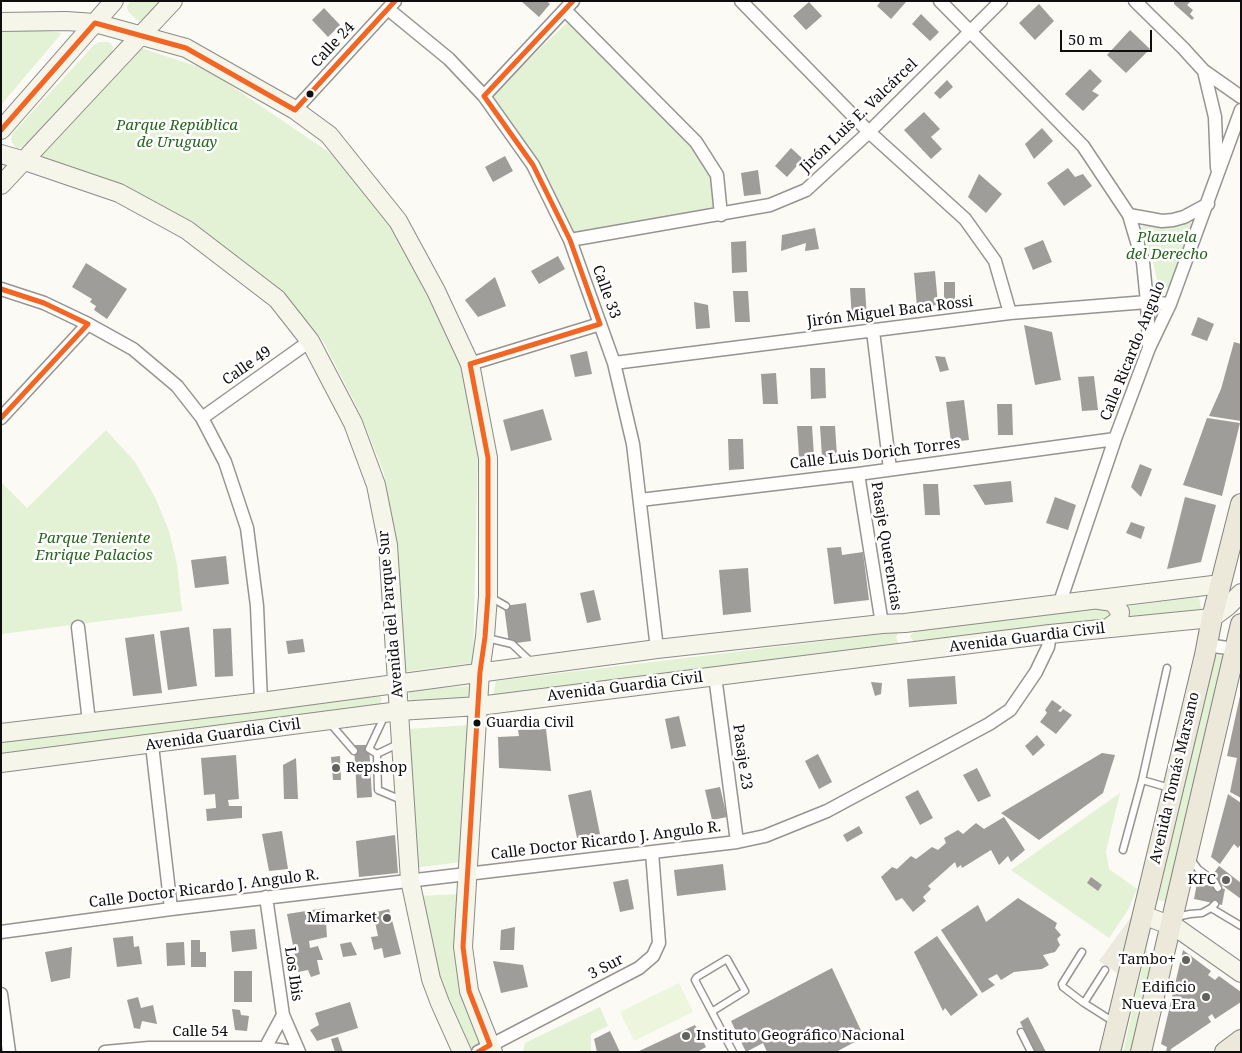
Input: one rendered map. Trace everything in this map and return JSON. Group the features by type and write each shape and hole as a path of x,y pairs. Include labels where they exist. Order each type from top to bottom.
{"main road":[{"path":"1,130 114,1"},
{"path":"1,185 173,1"},
{"path":"1,22 66,21 95,23 186,48 295,110 329,135 398,221 436,291 470,364 488,458 488,596 480,672 463,946 469,991 487,1050"},
{"name":"Avenida del Parque Sur","path":"1,154 25,160 119,193 187,230 277,299 310,341 353,423 376,485 388,545 398,684 392,713 401,742 410,880 432,979 440,1003 462,1052"},
{"name":"Avenida Tomás Marsano","path":"1110,1052 1212,618 1241,504"},
{"name":"Avenida Guardia Civil","path":"1,733 261,702 658,648 882,624 905,624 1221,584"},
{"path":"1212,618 1241,594"},
{"path":"1098,600 1113,602 1120,612 1120,620 1108,628"},
{"name":"Avenida Guardia Civil","path":"1,763 392,713 478,706 1050,634 1212,618"},
{"path":"905,624 902,629 901,640 910,652"},
{"name":"Avenida Tomás Marsano","path":"1141,1052 1238,650 1241,624"},
{"path":"1143,915 1172,922 1241,973"},
{"path":"1225,1052 1241,1040"}],"street":[{"path":"741,1 869,132 965,219 995,262 1010,314"},
{"path":"940,1 1083,146 1129,215 1143,262 1149,348"},
{"name":"Jirón Luis E. Valcárcel","path":"570,240 770,205 806,190 869,132 1001,1"},
{"path":"1135,1 1204,71 1241,97"},
{"name":"Calle 33","path":"392,5 449,59 484,96 533,164 570,240 614,362 632,444 658,648"},
{"name":"Calle 24","path":"295,110 392,5"},
{"path":"484,96 569,6 696,142 717,175 721,214"},
{"path":"1204,71 1215,117 1218,175"},
{"name":"Calle Ricardo Angulo","path":"1059,605 1115,439 1149,348 1170,304 1241,110"},
{"path":"1129,215 1173,220 1208,204"},
{"path":"1,289 44,303 88,324 133,349 177,386 202,418 225,462 247,528 257,606 261,702"},
{"name":"Jirón Miguel Baca Rossi","path":"614,362 1010,314 1147,302 1170,304"},
{"path":"1,418 88,324"},
{"path":"470,364 600,324"},
{"path":"873,330 890,469"},
{"name":"Calle 49","path":"202,418 310,341"},
{"name":"Calle Luis Dorich Torres","path":"640,500 858,474 1115,439"},
{"name":"Pasaje Querencias","path":"858,474 882,624"},
{"path":"78,627 89,722"},
{"name":"Calle Doctor Ricardo J. Angulo R.","path":"1,932 266,897 738,842 765,836 827,811 989,724 1010,710 1036,672 1048,647 1050,634"},
{"path":"1207,645 1238,650"},
{"name":"Pasaje 23","path":"715,676 738,842"},
{"path":"152,744 171,909"},
{"name":"3 Sur","path":"487,1050 639,968 653,956 659,943 652,852"},
{"name":"Los Ibis","path":"266,897 283,1015 299,1052"},
{"path":"1,994 9,1052"},
{"path":"264,1050 283,1015"},
{"name":"Calle 54","path":"105,1052 149,1048 294,1052"}],"lane":[{"path":"488,596 506,606"},
{"path":"485,637 512,644 534,665"},
{"path":"1123,850 1142,780 1167,668"},
{"path":"377,754 370,749 392,713"},
{"path":"328,721 354,750"},
{"path":"377,754 401,742"},
{"path":"377,754 378,790 405,802"},
{"path":"1142,780 1172,789"},
{"path":"1188,855 1198,869 1214,881 1218,888"},
{"path":"1172,922 1182,915 1202,913 1213,906 1241,926"},
{"path":"1082,952 1062,984 1063,987 1084,1003 1117,1023"},
{"path":"713,1011 745,991 727,959 696,978 696,982 713,1011 732,1052"},
{"path":"1084,1003 1105,970"},
{"path":"1021,1032 1031,1052"}],"green space":[{"path":"130,1 161,1 142,20 138,21 128,11 127,6"},
{"path":"570,20 693,145 713,177 716,211 572,236 490,96"},
{"path":"1,28 62,33 1,105"},
{"path":"99,42 111,44 113,47 112,54 27,144 17,149 12,143 13,133 94,45"},
{"name":"Parque República de Uruguay","path":"141,48 208,70 333,155 398,233 461,367 478,448 473,663 403,672 393,534 384,473 360,413 322,339 288,299 205,232 139,195 39,155"},
{"name":"Plazuela del Derecho","path":"1190,222 1193,225 1171,286 1165,289 1159,288 1153,262 1141,228 1146,224 1170,228"},
{"name":"Parque Teniente Enrique Palacios","path":"106,430 135,462 155,497 169,531 177,564 182,611 1,634 1,482 27,508"},
{"path":"1199,597 1201,609 1130,618 1129,606"},
{"path":"1105,608 1109,611 1111,618 1105,622 922,643 914,642 910,636 919,628"},
{"path":"899,632 896,637 900,648 493,696 496,681"},
{"path":"1213,654 1227,657 1169,902 1158,900"},
{"path":"470,686 471,698 410,703 409,690"},
{"path":"376,693 382,698 380,707 1,757 1,740"},
{"path":"471,725 461,862 414,868 407,729"},
{"path":"1120,793 1106,851 1109,869 1137,889 1128,910 1109,938 1011,870"},
{"path":"461,894 483,1043 470,1049 444,999 420,896"},
{"path":"1146,950 1157,952 1135,1052 1123,1052"},
{"path":"679,983 693,1012 634,1041 620,1012"},
{"path":"600,1007 608,1026 591,1034 591,1052 523,1052 525,1043"}],"shaded area":[{"path":"1134,913 1117,973 1099,961"}],"building":[{"path":"521,1 547,1 550,4 539,17"},
{"path":"881,1 906,2 891,19 877,6"},
{"path":"1174,1 1191,1 1187,5 1193,10 1190,14 1194,18 1192,20 1174,4"},
{"path":"809,2 822,16 806,30 793,16"},
{"path":"1039,4 1054,21 1035,40 1019,23"},
{"path":"324,8 340,25 328,37 312,20"},
{"path":"921,14 939,32 930,41 912,24"},
{"path":"1130,30 1150,49 1126,73 1107,55"},
{"path":"1090,69 1102,81 1092,91 1099,95 1083,111 1065,94"},
{"path":"947,80 953,87 940,99 934,93"},
{"path":"924,112 940,129 931,137 942,149 931,159 904,130"},
{"path":"1042,128 1053,141 1034,159 1025,144"},
{"path":"791,148 803,159 787,177 775,166"},
{"path":"505,156 513,171 493,182 485,167"},
{"path":"1068,168 1075,177 1083,174 1092,186 1064,206 1047,183"},
{"path":"758,170 761,194 744,196 741,173"},
{"path":"979,174 1002,194 986,213 968,197"},
{"path":"815,228 819,249 805,251 806,243 781,251 782,235"},
{"path":"1043,240 1052,262 1033,270 1024,248"},
{"path":"746,241 747,272 732,273 731,242"},
{"path":"558,256 565,269 539,284 531,271"},
{"path":"86,263 127,289 107,319 94,310 96,306 90,302 92,299 72,287"},
{"path":"935,271 938,305 917,307 914,273"},
{"path":"495,277 506,306 478,317 465,300"},
{"path":"944,282 955,282 955,299 944,299"},
{"path":"850,288 865,288 867,318 852,319"},
{"path":"733,291 748,291 750,322 735,322"},
{"path":"694,302 708,305 710,328 696,329"},
{"path":"1198,317 1214,324 1207,341 1191,335"},
{"path":"1024,325 1052,332 1061,380 1035,385"},
{"path":"1234,342 1241,344 1241,421 1209,416 1221,389"},
{"path":"587,351 592,374 575,377 570,355"},
{"path":"935,356 945,357 949,370 940,372"},
{"path":"810,368 825,368 826,398 811,399"},
{"path":"776,373 778,404 763,404 761,374"},
{"path":"1094,376 1098,410 1082,411 1078,377"},
{"path":"964,400 969,440 951,442 946,402"},
{"path":"997,404 1012,404 1013,435 998,435"},
{"path":"543,409 552,440 511,451 503,420"},
{"path":"1207,418 1240,423 1222,496 1183,485"},
{"path":"797,426 812,426 814,456 799,457"},
{"path":"820,426 835,426 837,456 822,457"},
{"path":"728,439 743,439 744,469 729,470"},
{"path":"1140,464 1152,469 1141,497 1131,487"},
{"path":"1011,481 1013,502 985,505 973,485"},
{"path":"923,484 938,484 940,515 925,515"},
{"path":"1055,497 1076,505 1068,530 1046,523"},
{"path":"1185,497 1216,505 1201,562 1167,569"},
{"path":"1131,522 1145,527 1141,539 1126,533"},
{"path":"841,547 842,555 863,552 869,600 834,604 827,548"},
{"path":"226,556 229,584 195,588 191,560"},
{"path":"748,568 751,612 723,615 719,570"},
{"path":"594,590 601,620 587,623 580,593"},
{"path":"526,603 531,641 509,644 504,606"},
{"path":"189,627 197,686 168,690 160,631"},
{"path":"231,628 233,676 215,677 213,629"},
{"path":"154,634 162,693 133,696 125,638"},
{"path":"303,639 305,652 288,654 286,641"},
{"path":"955,676 957,704 909,707 907,679"},
{"path":"871,682 882,683 881,694 875,696"},
{"path":"1240,696 1241,798 1230,792 1237,758 1227,756"},
{"path":"1052,700 1062,707 1058,711 1061,712 1063,709 1072,715 1056,734 1040,722 1047,713 1045,710"},
{"path":"679,716 686,746 671,749 665,719"},
{"path":"546,729 551,771 499,768 498,737 519,736 518,730"},
{"path":"1037,735 1045,745 1033,756 1025,746"},
{"path":"354,745 369,745 372,797 357,798"},
{"path":"1102,753 1115,755 1103,793 1039,840 1001,813"},
{"path":"818,754 832,782 819,789 805,761"},
{"path":"236,755 239,799 228,800 229,806 242,806 242,818 207,821 206,809 216,808 215,794 204,795 201,758"},
{"name":"Repshop","path":"340,756 341,780 333,780 331,757"},
{"path":"296,758 298,799 284,799 283,765"},
{"path":"977,768 991,796 978,802 963,775"},
{"path":"720,787 727,817 712,820 705,790"},
{"path":"591,790 600,834 577,838 568,795"},
{"path":"918,790 933,818 920,825 905,797"},
{"path":"1228,794 1241,803 1241,844 1238,848 1234,844 1220,864 1211,857"},
{"path":"1004,817 1025,850 1011,862 1008,856 999,865 991,850 962,868 961,865 957,868 955,862 928,886 931,889 923,897 926,901 913,912 902,898 896,901 881,877 892,867 897,869 911,856 916,859 932,847 938,850 946,843 944,838 958,830 963,834 976,823 984,829"},
{"path":"859,826 863,833 847,842 843,835"},
{"path":"282,831 288,869 269,871 262,834"},
{"path":"395,835 398,873 359,877 356,841"},
{"path":"723,864 726,890 677,896 674,870"},
{"name":"KFC","path":"1219,866 1241,883 1241,899 1211,877"},
{"path":"1091,877 1102,885 1098,891 1087,883"},
{"path":"628,879 634,909 620,912 613,882"},
{"path":"1197,883 1225,889 1222,905 1194,899"},
{"path":"1018,898 1057,923 1055,928 1061,935 1057,939 1060,945 1055,952 1043,955 1049,965 1042,969 1014,972 1001,980 997,974 988,979 995,985 982,993 941,930 978,905 986,922"},
{"path":"325,908 327,937 309,941 310,948 318,946 323,960 317,960 320,974 311,977 308,970 298,972 287,914"},
{"path":"389,909 401,954 384,958 382,948 374,950 371,937 378,936 373,913"},
{"path":"515,927 514,950 500,950 501,930"},
{"path":"255,929 257,949 232,952 230,931"},
{"path":"133,936 134,947 139,946 142,964 117,967 113,938"},
{"path":"937,936 978,995 951,1016 945,1008 943,1011 914,952"},
{"path":"191,940 200,940 200,952 206,952 206,967 191,967"},
{"path":"184,942 185,965 167,966 166,943"},
{"path":"351,942 357,955 343,957 340,944"},
{"path":"72,947 70,978 51,982 45,952"},
{"name":"Edificio Nueva Era","path":"1183,950 1211,971 1208,975 1215,980 1219,976 1241,992 1241,1002 1215,1019 1212,1014 1208,1017 1211,1022 1171,1049 1170,1052 1166,1052 1167,1047 1161,1044"},
{"path":"493,961 523,965 528,987 501,993"},
{"path":"832,968 864,1037 836,1052 767,1052 763,1043 746,1052 731,1021"},
{"path":"234,971 252,971 252,1002 234,1002"},
{"path":"138,997 141,1008 153,1005 157,1024 142,1021 140,1029 134,1028 127,1000"},
{"path":"350,1002 358,1028 317,1041 310,1030 319,1025 315,1013"},
{"path":"232,1009 240,1010 241,1015 249,1016 247,1031 235,1030"},
{"path":"1028,1017 1046,1052 1035,1052 1020,1022"},
{"name":"Instituto Geográfico Nacional","path":"695,1025 706,1047 697,1052 637,1052"},
{"path":"610,1031 620,1052 597,1052 594,1039"},
{"path":"338,1037 343,1052 335,1052 331,1039"}],"transit line":[{"path":"1,130 95,23 186,48 295,110 395,1"},
{"path":"478,1052 490,1045 469,991 463,947 480,672 488,596 488,458 470,364 600,324 570,240 533,165 484,96 573,1"},
{"path":"1,289 44,303 88,324 1,418"}],"place":[{"name":"Guardia Civil","path":"477,723"},
{"name":"Repshop","path":"336,768"},
{"name":"KFC","path":"1226,880"},
{"name":"Mimarket","path":"387,918"},
{"name":"Tambo+","path":"1186,960"},
{"name":"Edificio Nueva Era","path":"1206,997"},
{"name":"Instituto Geográfico Nacional","path":"686,1036"}]}
